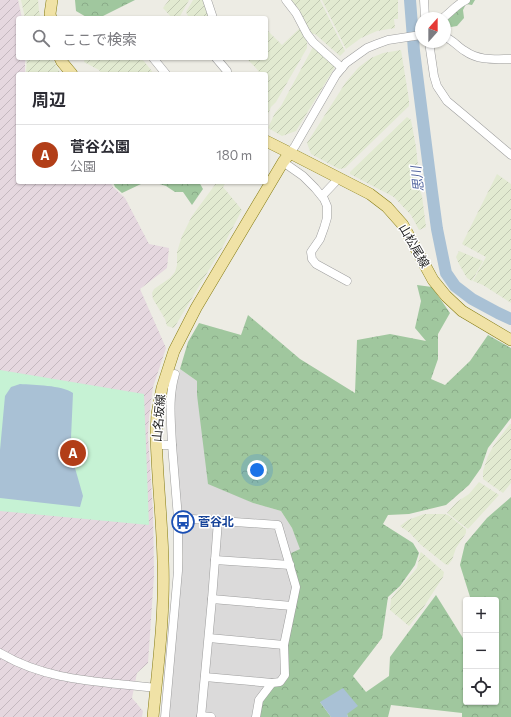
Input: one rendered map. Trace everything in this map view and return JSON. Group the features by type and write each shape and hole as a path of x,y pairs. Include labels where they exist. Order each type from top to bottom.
{"main road":[{"path":"50,16 52,0"},
{"path":"61,60 70,72"},
{"name":"山松尾線","path":"268,142 370,194 387,207 402,225 433,280 446,296 462,310 511,340"},
{"name":"山名坂線","path":"153,717 163,601 163,570 156,446 157,414 160,394 174,351 196,308 283,162 290,153"}],"street":[{"path":"207,0 212,16"},
{"path":"286,0 296,13 313,42 342,68"},
{"path":"424,0 425,12"},
{"path":"451,12 461,2 466,0"},
{"path":"290,153 336,75 350,59 367,48 388,40 415,36"},
{"path":"451,40 466,52 477,58 511,59"},
{"path":"430,48 437,86 448,101 511,155"},
{"path":"155,60 164,72"},
{"path":"218,60 226,72"},
{"path":"283,162 303,176 322,196 327,206 327,218 320,239 311,252 312,259 316,264 347,281"},
{"path":"322,196 338,178"},
{"path":"165,717 178,571 178,518 170,408 172,386 175,374"},
{"path":"156,446 172,445"},
{"path":"178,518 278,526 296,587 284,645 285,675 280,682 272,683 205,677"},
{"path":"211,717 201,717 218,521"},
{"path":"215,560 290,566"},
{"path":"212,599 292,606"},
{"path":"208,638 284,645"},
{"path":"0,653 24,665 56,675 89,681 156,688"},
{"path":"256,717 259,700 272,683"}],"shaded area":[{"path":"0,0 18,0 22,16 16,16 16,60 25,60 25,72 16,72 16,184 111,184 125,198 149,244 169,248 167,268 140,289 166,348 153,387 149,417 148,435 153,512 154,575 148,663 137,673 132,698 143,711 142,717 0,717"},
{"path":"180,369 197,381 197,395 234,494 253,503 281,511 292,528 301,549 293,569 288,675 260,717 168,717 183,557 173,405"}],"green space":[{"path":"21,0 38,0 40,16 25,16"},
{"path":"75,0 135,0 103,16 85,16 76,11"},
{"path":"169,0 189,0 180,16 170,16 163,8"},
{"path":"193,0 203,0 208,16 188,16 186,12"},
{"path":"290,0 320,0 345,51 340,56 315,34 311,34 298,8"},
{"path":"322,0 398,0 398,19 394,19 395,28 377,31 361,38 346,49"},
{"path":"469,0 475,0 472,5 466,4 463,10 464,18 457,26 451,27 451,15"},
{"path":"300,28 307,42 307,48 268,114 268,72 259,72 248,60 268,60 268,31 282,45"},
{"path":"313,47 335,67 296,131 282,136 268,128"},
{"path":"401,50 409,106 345,168 339,169 311,154 307,143 346,82 359,67 371,58 383,53"},
{"path":"27,60 53,60 60,72 26,72"},
{"path":"84,60 142,60 152,72 100,72 84,62"},
{"path":"407,117 411,120 416,147 418,166 417,181 422,196 426,227 419,230 411,215 394,197 350,174 350,172"},
{"path":"497,174 511,184 511,303 483,285 473,281 486,257 462,244"},
{"path":"114,184 141,184 122,193"},
{"path":"160,184 200,184 203,189 192,205 183,192 175,192 166,186"},
{"path":"216,184 225,184 223,187 242,210 222,248 174,328 167,326 165,319 153,299 152,293 154,289 170,278 175,272 177,265 177,252 182,236 192,216"},
{"path":"459,251 483,261 472,281 467,278 459,264 456,257"},
{"path":"417,285 432,287 450,313 438,334 438,359 431,379 445,385 470,361 488,335 511,348 511,418 488,448 481,468 469,485 446,505 409,514 388,515 383,524 413,543 419,553 415,565 400,586 388,597 382,638 353,676 366,692 389,676 390,657 436,595 463,638 463,705 499,705 499,597 470,597 460,565 465,544 487,518 511,497 511,717 462,717 462,713 391,705 388,717 348,717 347,714 320,702 331,717 260,717 261,701 271,688 283,684 286,647 299,587 289,554 300,549 292,528 281,511 253,503 208,484 197,395 197,381 180,369 188,342 199,323 241,335 248,315 300,359 355,393 357,340 390,334 426,341 415,328 421,301"},
{"path":"0,370 144,394 149,525 0,511"},
{"path":"510,424 511,483 503,493 483,479 483,471 488,456 494,445"},
{"path":"479,482 499,495 468,529 447,513 457,502 469,494"},
{"path":"424,514 448,515 466,529 466,533 456,548 452,560 448,565 420,544 410,533 400,526 408,520"},
{"path":"421,552 444,572 443,577 423,608 409,626 390,610 391,599 417,568"}],"water":[{"path":"20,384 62,388 73,393 71,438 75,468 83,496 80,507 0,498 0,450 5,396 11,387"},
{"path":"343,688 358,706 347,714 348,717 331,717 320,702"}],"waterway":[{"name":"思川","path":"410,0 414,51 432,192 437,229 446,273 455,286 472,299 511,319"}],"place":[{"name":"菅谷公園","path":"73,453"},
{"name":"菅谷北","path":"183,522"}]}
